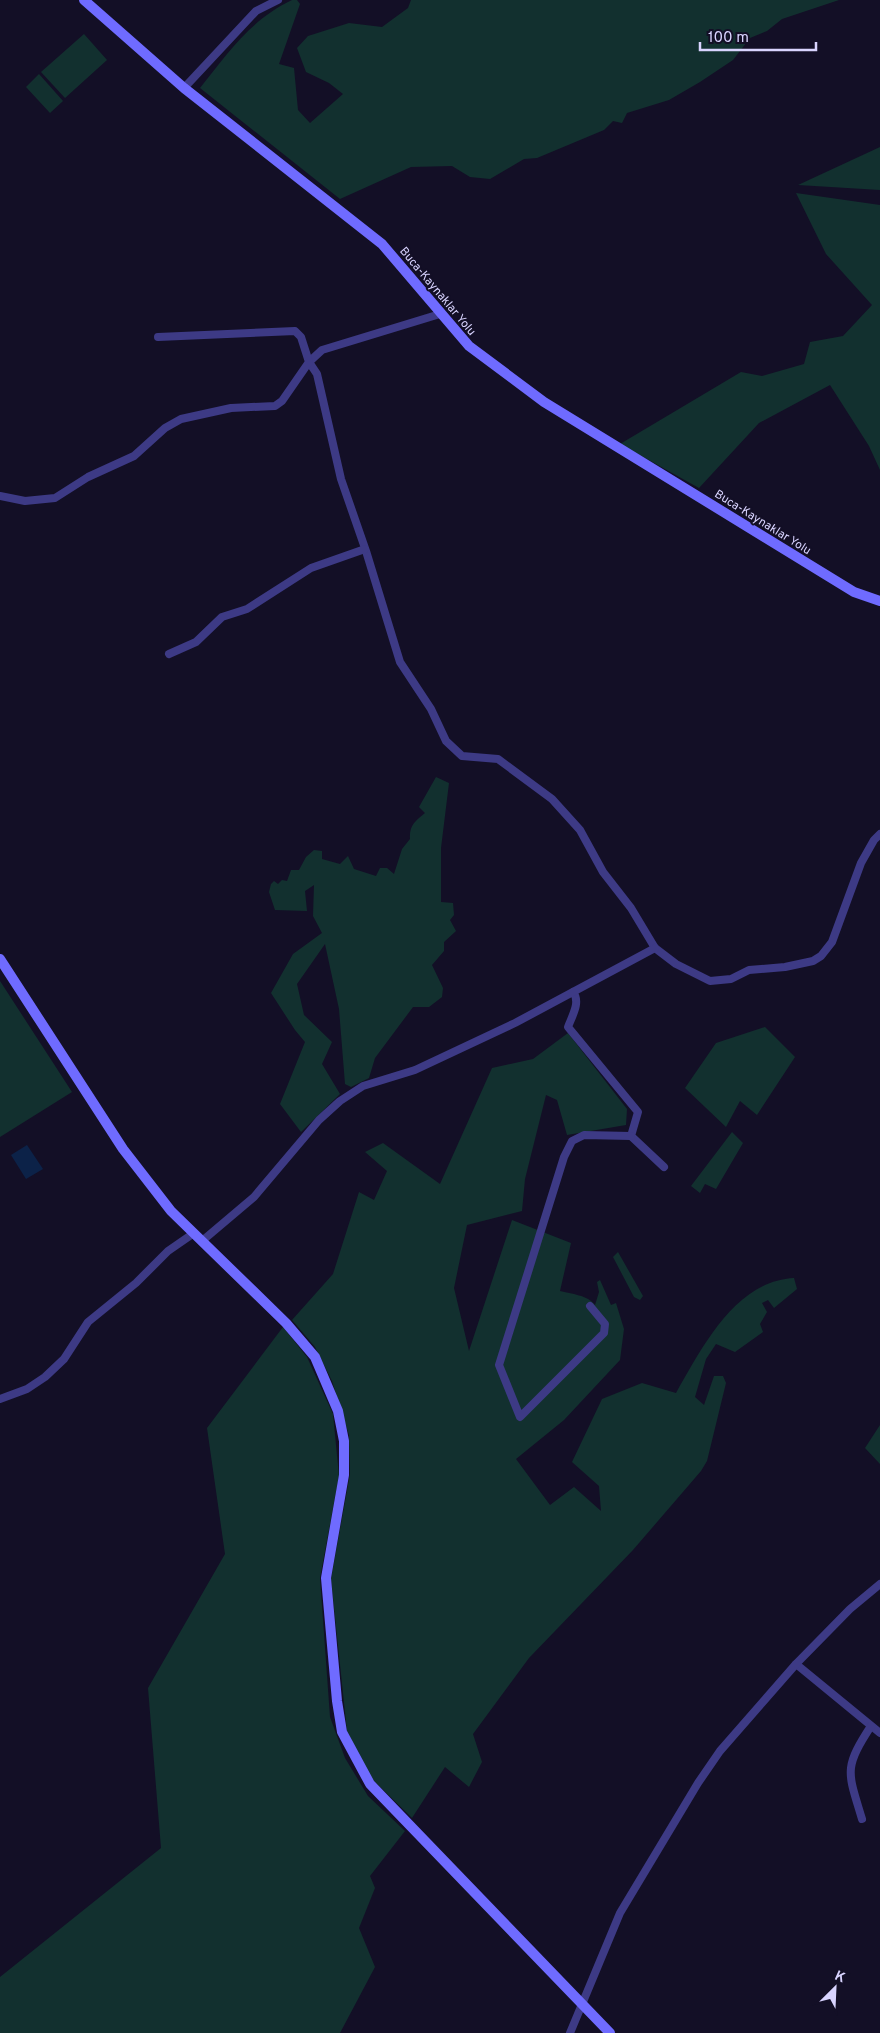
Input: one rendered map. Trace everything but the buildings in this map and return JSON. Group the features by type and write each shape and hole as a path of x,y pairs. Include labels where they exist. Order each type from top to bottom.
{"street":[{"name":"Buca-Kaynaklar Yolu","path":"84,0 184,88 382,244 469,346 544,402 854,592 880,601"},
{"path":"184,88 256,11 278,0"},
{"path":"0,496 25,501 56,498 88,477 134,456 158,434 181,419 231,408 268,408 275,406 282,401 309,362 322,350 440,314"},
{"path":"158,337 295,331 301,337 309,362 317,374 341,479 366,549 400,662 431,709 446,741 462,756 498,759 552,799 580,830 603,872 631,908 655,948 676,964 710,981 731,978 749,970 785,967 813,961 821,956 832,942 861,863 880,834"},
{"path":"169,654 196,642 227,614 246,609 311,568 366,549"},
{"path":"202,1241 254,1197 319,1120 340,1101 363,1086 415,1070 515,1023 655,948"},
{"path":"0,959 123,1149 171,1211 286,1322 315,1357 338,1411 344,1441 344,1475 326,1578 336,1701 342,1732 370,1784 610,2033"},
{"path":"573,992 576,997 576,1003 568,1027 638,1112 631,1136"},
{"path":"590,1306 604,1324 604,1333 596,1344 520,1417 500,1365 564,1157 572,1141 584,1135 631,1136 664,1167"},
{"path":"0,1399 27,1389 45,1377 64,1359 88,1322 136,1283 168,1251 194,1233"},
{"path":"570,2033 620,1913 698,1783 720,1751 796,1664 850,1609 880,1584"},
{"path":"796,1664 880,1733"},
{"path":"862,1819 849,1771 854,1755 871,1726"}],"green space":[{"path":"292,0 297,0 300,4 279,64 294,68 298,110 310,123 343,94 329,83 306,72 297,48 308,36 349,23 382,27 408,8 411,0 839,0 782,19 767,31 750,38 733,60 669,100 627,113 622,123 613,121 604,130 537,158 524,159 490,179 470,177 452,166 411,167 340,199 200,88 230,50 252,27 277,8"},
{"path":"84,34 107,60 65,98 41,72"},
{"path":"39,74 63,101 50,113 26,87"},
{"path":"880,147 880,190 798,185"},
{"path":"796,193 880,205 880,470 869,446 830,385 759,423 699,488 620,444 741,372 762,376 804,364 810,342 843,336 872,305 826,254"},
{"path":"436,777 449,783 441,848 441,902 453,903 454,915 450,920 456,931 444,942 444,951 432,965 443,988 442,997 429,1007 413,1007 375,1058 369,1078 351,1087 345,1084 339,1009 325,944 297,984 304,1015 332,1042 322,1064 340,1094 301,1132 280,1104 305,1042 271,993 293,954 322,933 313,916 314,885 305,891 307,911 275,910 269,892 271,884 274,881 278,884 282,880 287,881 291,870 299,870 306,857 314,850 322,851 322,859 340,864 348,856 354,869 376,876 380,868 387,868 394,874 402,849 410,839 412,827 425,813 419,807"},
{"path":"0,981 72,1092 0,1137"},
{"path":"765,1027 795,1057 757,1115 740,1101 726,1127 685,1088 716,1043"},
{"path":"568,1033 627,1109 626,1125 567,1135 557,1100 546,1095 525,1179 522,1211 467,1225 454,1288 469,1351 512,1220 571,1243 560,1291 584,1297 595,1305 599,1292 597,1282 600,1280 611,1305 616,1303 624,1329 620,1360 564,1420 516,1459 550,1505 574,1487 601,1511 599,1486 572,1462 602,1399 642,1383 676,1393 709,1338 738,1304 754,1291 773,1282 794,1278 797,1289 774,1308 768,1300 762,1303 767,1312 760,1324 763,1332 735,1352 716,1344 706,1359 695,1397 704,1405 714,1376 723,1376 726,1383 707,1461 701,1471 633,1550 529,1658 473,1734 482,1762 469,1787 445,1767 412,1818 370,1777 347,1731 331,1579 350,1474 349,1435 332,1381 315,1347 292,1320 333,1274 359,1192 374,1200 387,1171 365,1152 383,1143 440,1184 492,1068 533,1059"},
{"path":"732,1132 743,1143 716,1189 705,1184 700,1193 691,1186"},
{"path":"618,1252 643,1296 640,1300 634,1297 613,1257"},
{"path":"283,1327 307,1357 333,1414 339,1476 320,1578 330,1717 345,1758 368,1796 405,1831 370,1876 375,1888 359,1928 375,1967 340,2033 0,2033 0,1977 161,1848 148,1688 225,1554 207,1428"},
{"path":"880,1425 880,1464 865,1448"}],"water":[{"path":"27,1145 43,1169 26,1179 11,1155"}]}
